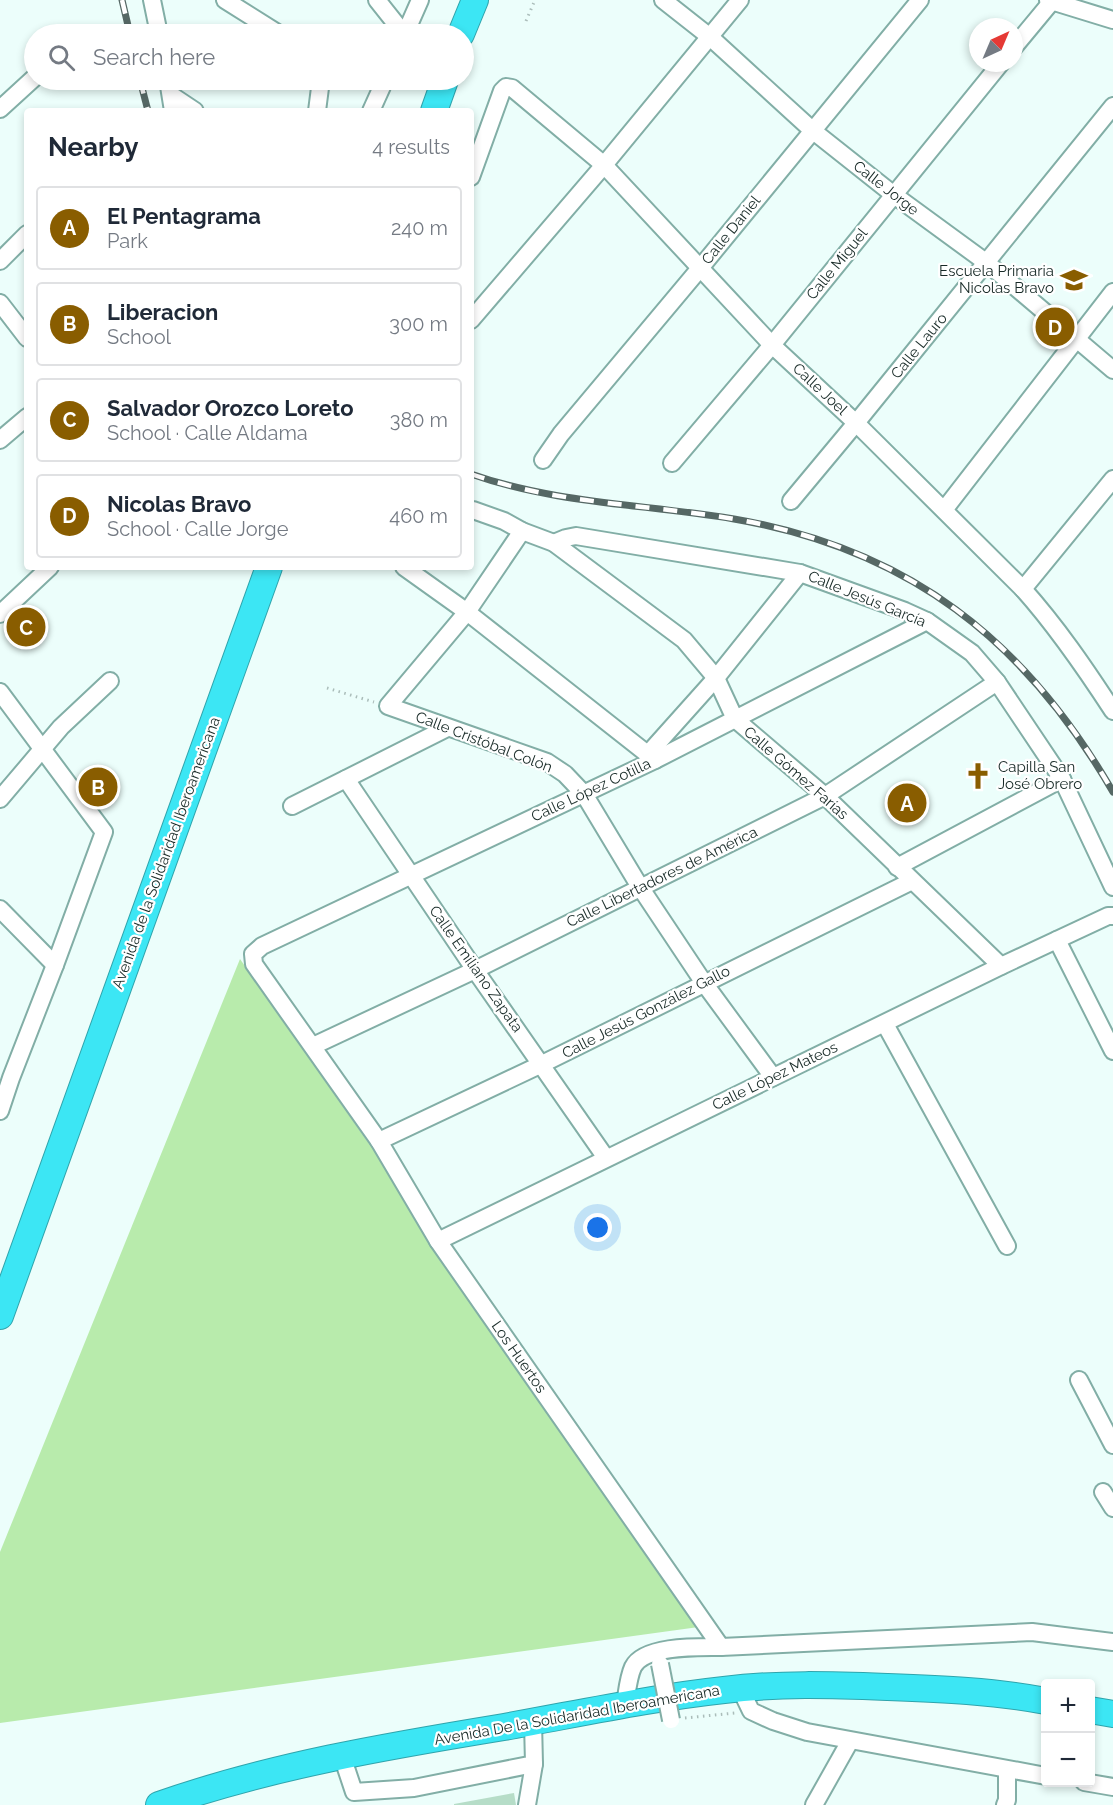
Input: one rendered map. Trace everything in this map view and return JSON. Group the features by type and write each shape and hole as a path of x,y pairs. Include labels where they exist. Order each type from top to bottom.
{"highway":[{"path":"465,24 475,0"},
{"path":"435,108 441,90"},
{"name":"Avenida de la Solidaridad Iberoamericana","path":"0,1316 268,570"},
{"name":"Avenida De la Solidaridad Iberoamericana","path":"159,1805 226,1784 342,1756 625,1704 740,1688 796,1685 934,1689 1041,1700"},
{"path":"1095,1711 1113,1714"}],"street":[{"path":"157,24 153,6 167,0"},
{"path":"225,0 263,24"},
{"path":"377,0 397,24"},
{"path":"409,24 420,0"},
{"name":"Calle Jorge","path":"663,0 710,37 812,130 894,195 987,263 1113,370"},
{"path":"474,317 604,165 740,0"},
{"name":"Calle Daniel","path":"543,460 561,434 920,0"},
{"path":"1023,36 1051,0 1113,20"},
{"name":"Calle Miguel","path":"672,463 772,345 994,72"},
{"path":"0,109 24,87"},
{"name":"Calle Joel","path":"474,169 502,91 506,87 512,88 604,165 772,345 856,423 1023,589 1061,633 1110,698"},
{"path":"317,108 320,90"},
{"path":"372,108 380,90"},
{"path":"170,95 190,108"},
{"name":"Calle Lauro","path":"791,501 1113,106"},
{"path":"0,261 24,237"},
{"path":"944,510 1113,292"},
{"path":"0,303 24,334"},
{"path":"0,440 24,420"},
{"path":"1023,589 1113,479"},
{"name":"Calle Gómez Farías","path":"474,510 554,543 684,640 716,678 735,719 825,796 1001,966"},
{"path":"388,706 467,612 522,531"},
{"name":"Calle Jesús García","path":"554,543 576,536 800,573 927,621 972,653 997,682 1062,779 1113,887"},
{"path":"0,614 47,570"},
{"path":"408,570 467,612 652,757 800,573"},
{"name":"Calle López Cotilla","path":"253,954 262,946 584,794 652,757 735,719 927,621"},
{"path":"0,799 61,727 110,681"},
{"name":"Calle Libertadores de América","path":"313,1046 476,970 825,796 997,682"},
{"path":"0,692 104,832 55,965 5,1072 0,1111"},
{"name":"Calle Cristóbal Colón","path":"388,706 547,762 565,774 584,794 640,887 704,983 773,1077"},
{"path":"292,806 447,728"},
{"name":"Calle Emiliano Zapata","path":"346,779 606,1158"},
{"path":"897,867 1062,779"},
{"name":"Calle Jesús González Gallo","path":"379,1141 542,1064 912,881"},
{"path":"0,909 55,965"},
{"name":"Calle López Mateos","path":"438,1241 1001,966 1108,916 1113,916"},
{"path":"1057,940 1113,1051"},
{"name":"Los Huertos","path":"253,954 255,964 379,1141 438,1241 721,1647"},
{"path":"885,1024 1007,1246"},
{"path":"1079,1380 1113,1445"},
{"path":"1103,1492 1113,1508"},
{"path":"625,1704 633,1667 644,1655 666,1650 1032,1632 1113,1642"},
{"path":"660,1664 671,1720"},
{"path":"740,1688 751,1711 807,1732 1041,1775"},
{"path":"527,1805 534,1764 533,1722"},
{"path":"814,1805 850,1741"},
{"path":"342,1756 359,1798 534,1764"},
{"path":"1007,1770 1009,1803"},
{"path":"1095,1784 1113,1787"}],"path":[{"path":"526,21 535,0"},
{"path":"327,688 388,706"},
{"path":"671,1720 728,1713"}],"green space":[{"path":"911,784 922,798 912,812 895,808 896,790"},
{"path":"240,959 706,1626 0,1723 0,1552"}],"building":[{"path":"514,1793 516,1805 454,1805 454,1804"}],"railway":[{"path":"122,0 128,24"},
{"path":"143,90 147,108"},
{"path":"474,475 536,492 734,519 797,533 855,553 908,578 956,610 1001,647 1041,689 1079,738 1113,792"}],"place":[{"name":"Escuela Primaria Nicolas Bravo","path":"1074,280"},
{"name":"Nicolas Bravo","path":"1055,327"},
{"name":"Salvador Orozco Loreto","path":"26,627"},
{"name":"Capilla San José Obrero","path":"978,776"},
{"name":"Liberacion","path":"98,787"},
{"name":"El Pentagrama","path":"907,803"}]}
